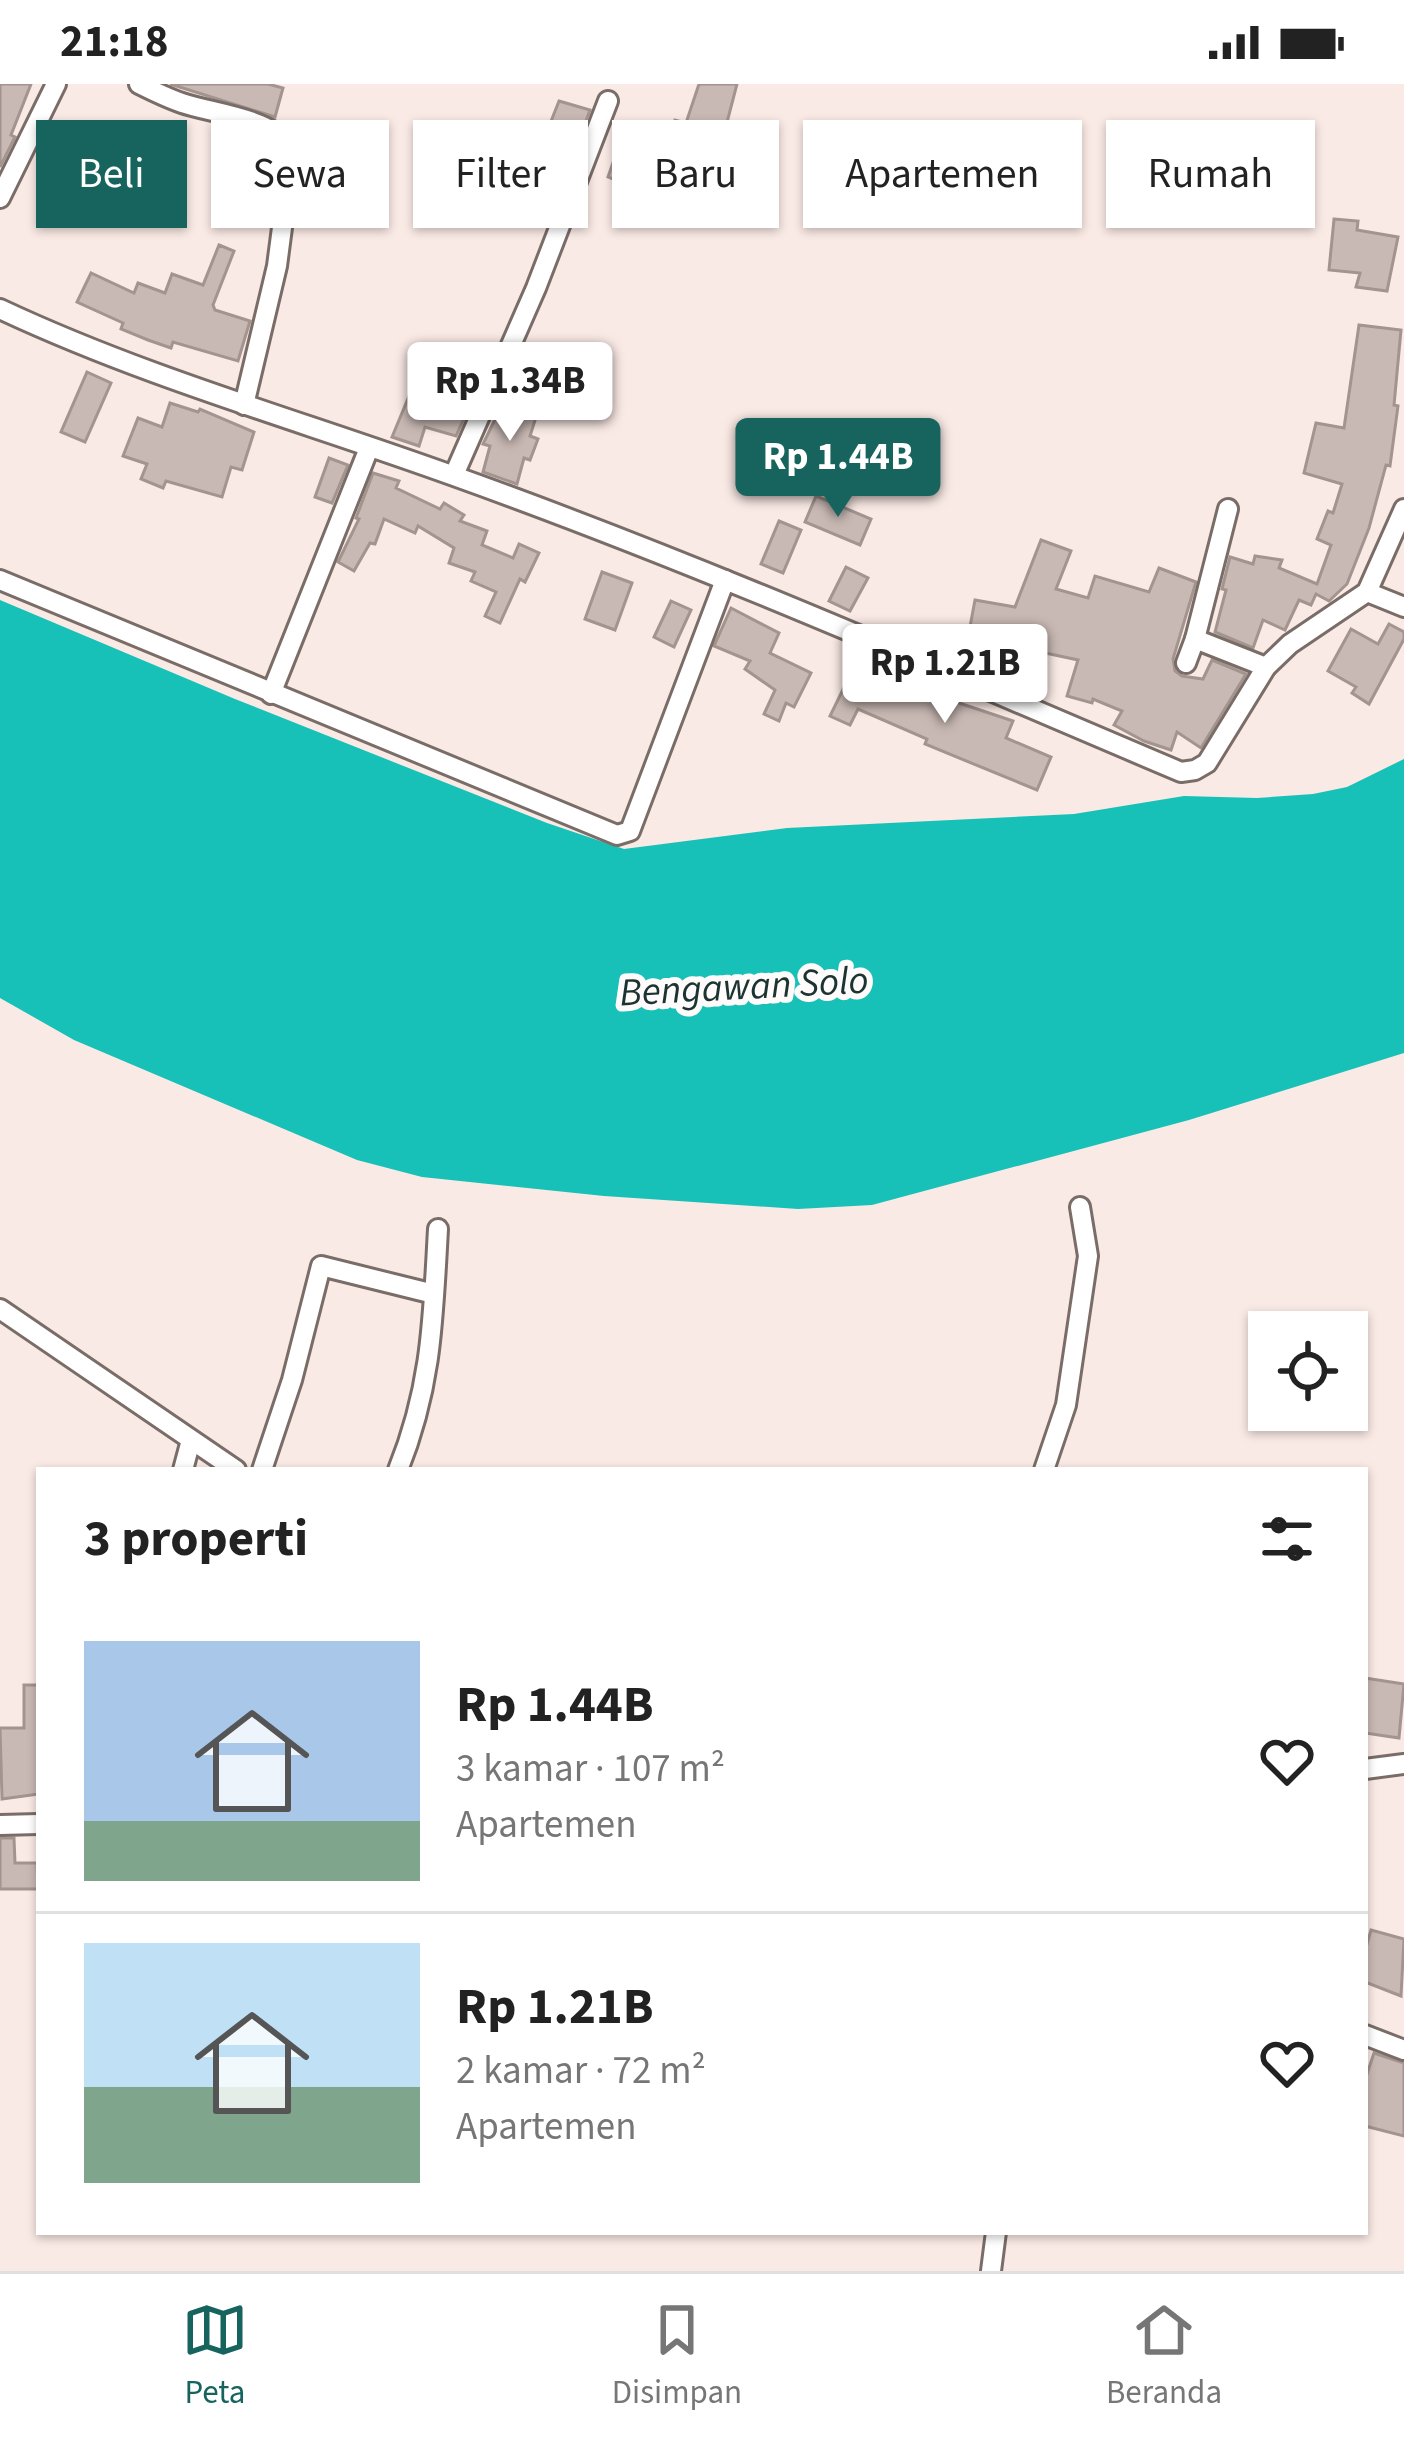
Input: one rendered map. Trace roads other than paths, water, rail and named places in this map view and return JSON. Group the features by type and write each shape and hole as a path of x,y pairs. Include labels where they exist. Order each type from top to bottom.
{"street":[{"path":"0,198 56,84"},
{"path":"139,84 177,102 269,129 292,151 280,247 244,405"},
{"path":"454,476 536,287 608,101"},
{"path":"0,309 130,367 454,476 725,580 1181,772 1207,763 1266,667 1290,644 1366,592 1404,509"},
{"path":"271,694 369,448"},
{"path":"1186,663 1228,509"},
{"path":"0,580 617,835 632,826 725,580"},
{"path":"1366,592 1404,608"},
{"path":"1195,639 1266,667"},
{"path":"1046,1467 1066,1405 1088,1256 1080,1207"},
{"path":"399,1467 418,1420 426,1383 438,1229"},
{"path":"263,1467 292,1381 321,1266 434,1294"},
{"path":"0,1310 232,1467"},
{"path":"184,1467 191,1440"},
{"path":"1368,1769 1404,1764"},
{"path":"0,1825 36,1824"},
{"path":"1368,2037 1404,2050"},
{"path":"991,2271 996,2235"}],"water":[{"name":"Bengawan Solo","path":"0,600 235,699 624,849 787,828 1074,814 1184,796 1313,794 1347,787 1404,759 1404,1053 1189,1120 872,1205 798,1209 604,1196 422,1177 357,1160 74,1040 0,998"}]}
